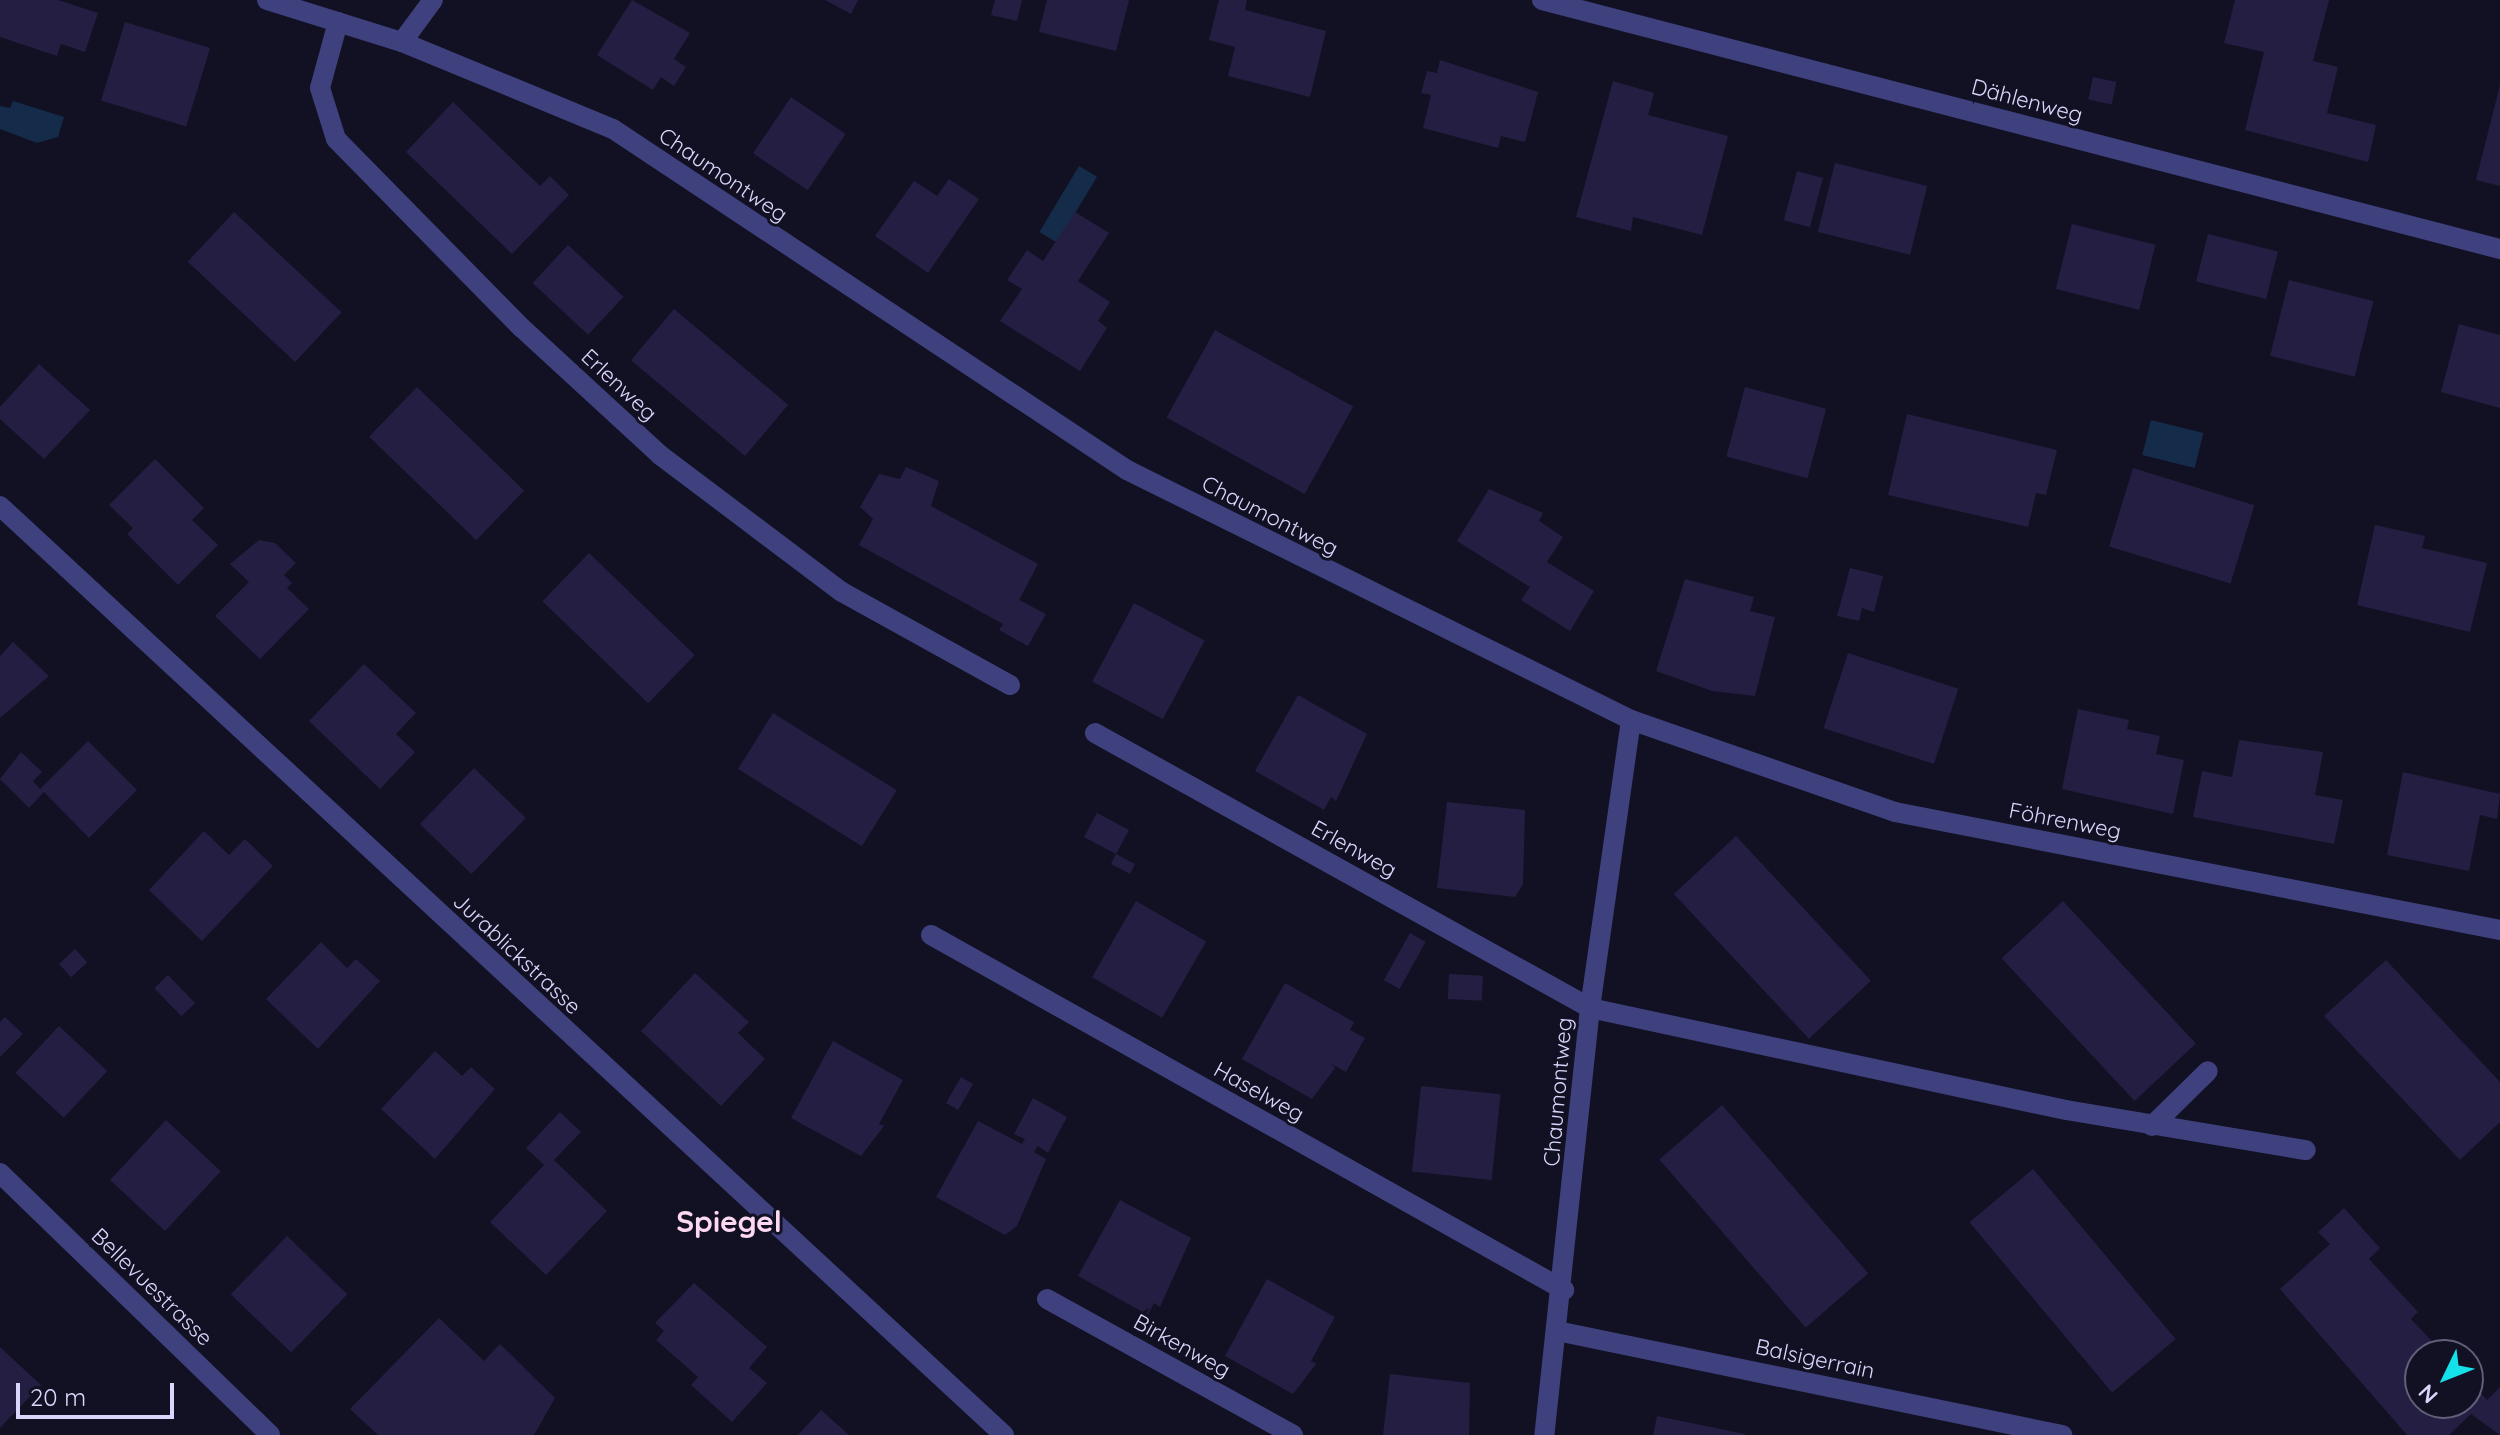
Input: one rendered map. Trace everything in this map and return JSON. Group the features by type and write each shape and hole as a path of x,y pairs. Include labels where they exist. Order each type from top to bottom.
{"street":[{"name":"Chaumontweg","path":"267,0 402,42 613,129 1127,470 1631,720 1590,1008 1564,1290 1544,1435"},
{"path":"402,42 433,0"},
{"name":"Dählenweg","path":"1542,0 2500,249"},
{"name":"Erlenweg","path":"338,22 320,88 336,139 522,328 660,455 842,592 1010,685"},
{"name":"Jurablickstrasse","path":"0,506 1004,1435"},
{"name":"Föhrenweg","path":"1631,720 1895,812 2500,930"},
{"name":"Erlenweg","path":"1095,733 1590,1008 2152,1126 2306,1150"},
{"name":"Haselweg","path":"931,935 1564,1290"},
{"path":"2152,1126 2208,1071"},
{"name":"Bellevuestrasse","path":"0,1173 270,1435"},
{"name":"Birkenweg","path":"1047,1299 1293,1435"},
{"name":"Balsigerrain","path":"1557,1331 2062,1435"}],"water":[{"path":"13,101 64,117 58,137 37,143 0,129 0,106 10,108"},
{"path":"1079,166 1097,177 1057,243 1039,232"},
{"path":"2151,420 2203,433 2195,468 2142,455"}],"building":[{"path":"0,0 58,0 98,13 85,52 61,44 57,56 0,37"},
{"path":"632,0 690,33 674,59 686,67 674,86 661,77 653,90 597,55"},
{"path":"825,0 858,0 851,14"},
{"path":"995,0 1022,0 1017,21 991,15"},
{"path":"1047,0 1129,0 1116,51 1039,32"},
{"path":"1219,0 1247,0 1245,10 1326,31 1310,97 1228,76 1235,47 1209,40"},
{"path":"2235,0 2329,0 2313,61 2338,67 2327,113 2376,125 2368,162 2245,130 2264,52 2224,43"},
{"path":"125,22 210,48 186,126 101,100"},
{"path":"1440,60 1538,92 1525,142 1501,136 1498,148 1423,128 1431,95 1421,93 1427,71 1437,73"},
{"path":"2093,77 2116,82 2112,104 2088,99"},
{"path":"1613,81 1654,93 1648,115 1728,136 1702,235 1633,217 1631,231 1576,217"},
{"path":"2500,85 2500,186 2476,180"},
{"path":"791,97 846,134 808,190 753,153"},
{"path":"453,102 540,186 550,176 569,195 512,254 406,152"},
{"path":"1835,163 1927,186 1910,255 1818,232"},
{"path":"1797,171 1823,178 1810,227 1784,220"},
{"path":"949,179 979,199 928,273 875,236 914,181 937,196"},
{"path":"234,212 342,312 295,362 188,262"},
{"path":"1075,212 1109,233 1078,281 1110,302 1098,321 1107,328 1080,371 1000,321 1022,289 1007,280 1027,250 1043,261"},
{"path":"2072,224 2155,245 2139,310 2056,289"},
{"path":"2208,234 2278,251 2266,299 2196,282"},
{"path":"568,245 624,297 588,335 533,283"},
{"path":"2289,280 2373,301 2355,377 2270,356"},
{"path":"674,309 788,405 745,456 631,360"},
{"path":"2459,324 2500,335 2500,408 2441,392"},
{"path":"1215,330 1353,407 1305,494 1167,417"},
{"path":"39,364 90,410 44,459 0,419 0,407"},
{"path":"417,387 524,491 476,540 369,437"},
{"path":"1745,387 1826,409 1808,478 1726,457"},
{"path":"1907,414 2057,450 2046,495 2036,493 2028,527 1888,495"},
{"path":"155,459 204,508 192,520 218,545 178,585 127,534 133,528 109,505"},
{"path":"906,467 939,481 931,506 1038,564 1019,600 1046,614 1028,646 999,630 1003,624 859,545 873,519 860,507 879,474 900,479"},
{"path":"2133,468 2254,505 2230,584 2109,546"},
{"path":"1489,489 1543,513 1539,521 1563,537 1547,562 1594,591 1570,631 1521,600 1530,587 1457,541"},
{"path":"2375,525 2425,536 2422,548 2487,563 2470,632 2357,605"},
{"path":"259,540 275,543 296,563 284,575 292,583 287,588 309,609 260,659 215,616 249,582 230,564"},
{"path":"589,553 695,655 648,703 542,601"},
{"path":"1850,568 1883,576 1874,612 1862,608 1859,621 1837,616"},
{"path":"1685,579 1754,597 1750,611 1775,617 1755,696 1712,691 1656,671"},
{"path":"1134,603 1205,641 1163,719 1092,682"},
{"path":"13,642 49,676 0,718 0,656"},
{"path":"1848,653 1958,689 1934,764 1824,728"},
{"path":"364,664 416,713 396,734 415,752 380,789 309,721"},
{"path":"1298,695 1367,734 1336,801 1331,797 1324,810 1255,771"},
{"path":"2078,709 2129,720 2127,729 2160,736 2156,754 2184,760 2173,814 2062,789"},
{"path":"773,713 897,790 862,846 738,769"},
{"path":"2239,740 2323,752 2315,795 2343,800 2334,844 2193,817 2202,771 2232,777"},
{"path":"88,741 137,790 89,838 44,792 29,808 0,779 21,752 42,772 33,781 40,789"},
{"path":"474,768 526,818 472,874 420,824"},
{"path":"2403,772 2500,794 2497,819 2480,815 2469,871 2387,855"},
{"path":"1447,802 1525,810 1523,884 1515,897 1437,888"},
{"path":"1097,813 1129,830 1116,854 1084,837"},
{"path":"204,831 229,855 245,839 273,866 202,941 149,890"},
{"path":"1736,836 1871,981 1809,1039 1674,894"},
{"path":"1116,854 1135,864 1130,874 1111,864"},
{"path":"1136,901 1206,942 1162,1018 1092,977"},
{"path":"2063,901 2196,1044 2135,1101 2002,958"},
{"path":"1410,933 1426,942 1400,989 1384,980"},
{"path":"321,942 347,968 356,959 380,981 318,1049 266,999"},
{"path":"75,949 87,962 71,977 59,964"},
{"path":"2386,960 2500,1082 2500,1122 2460,1160 2324,1016"},
{"path":"695,973 749,1022 738,1033 765,1059 721,1106 641,1031"},
{"path":"1449,974 1483,976 1482,1001 1448,999"},
{"path":"168,975 195,1003 181,1016 154,988"},
{"path":"1285,983 1354,1022 1350,1030 1365,1038 1346,1072 1331,1064 1335,1068 1312,1099 1242,1059"},
{"path":"5,1017 23,1034 0,1057 0,1022"},
{"path":"59,1026 107,1071 64,1118 15,1073"},
{"path":"833,1041 903,1080 879,1124 884,1126 861,1156 791,1118"},
{"path":"435,1051 462,1076 471,1067 495,1089 435,1159 381,1109"},
{"path":"961,1077 973,1084 958,1110 946,1103"},
{"path":"1421,1086 1501,1094 1492,1180 1412,1172"},
{"path":"1033,1098 1067,1117 1048,1153 1038,1146 1034,1152 1046,1159 1017,1226 1005,1235 936,1197 978,1121 1022,1144 1025,1139 1014,1134"},
{"path":"1722,1105 1868,1273 1806,1328 1659,1159"},
{"path":"560,1112 581,1132 554,1160 607,1211 546,1275 490,1222 544,1165 526,1148"},
{"path":"166,1120 221,1171 165,1231 110,1180"},
{"path":"2033,1169 2176,1339 2112,1392 1969,1222"},
{"path":"1120,1200 1191,1238 1160,1307 1154,1303 1148,1315 1078,1276"},
{"path":"2344,1208 2380,1248 2369,1259 2418,1312 2411,1319 2430,1339 2404,1339 2404,1419 2466,1419 2449,1435 2407,1435 2280,1289 2330,1244 2318,1232"},
{"path":"287,1236 347,1294 291,1353 231,1294"},
{"path":"1267,1279 1335,1317 1311,1361 1316,1364 1293,1394 1225,1356"},
{"path":"694,1283 767,1347 749,1368 767,1383 732,1422 691,1385 698,1377 656,1340 664,1331 655,1323"},
{"path":"439,1318 484,1361 500,1344 555,1398 534,1435 378,1435 350,1409"},
{"path":"0,1347 41,1385 0,1428"},
{"path":"1390,1374 1470,1383 1469,1435 1383,1435"},
{"path":"2500,1387 2500,1435 2478,1419 2484,1419 2484,1397 2487,1400"},
{"path":"821,1410 849,1435 798,1435"},
{"path":"1657,1416 1745,1434 1745,1435 1653,1435"}],"district":[{"name":"Spiegel","path":"729,1221"}]}
